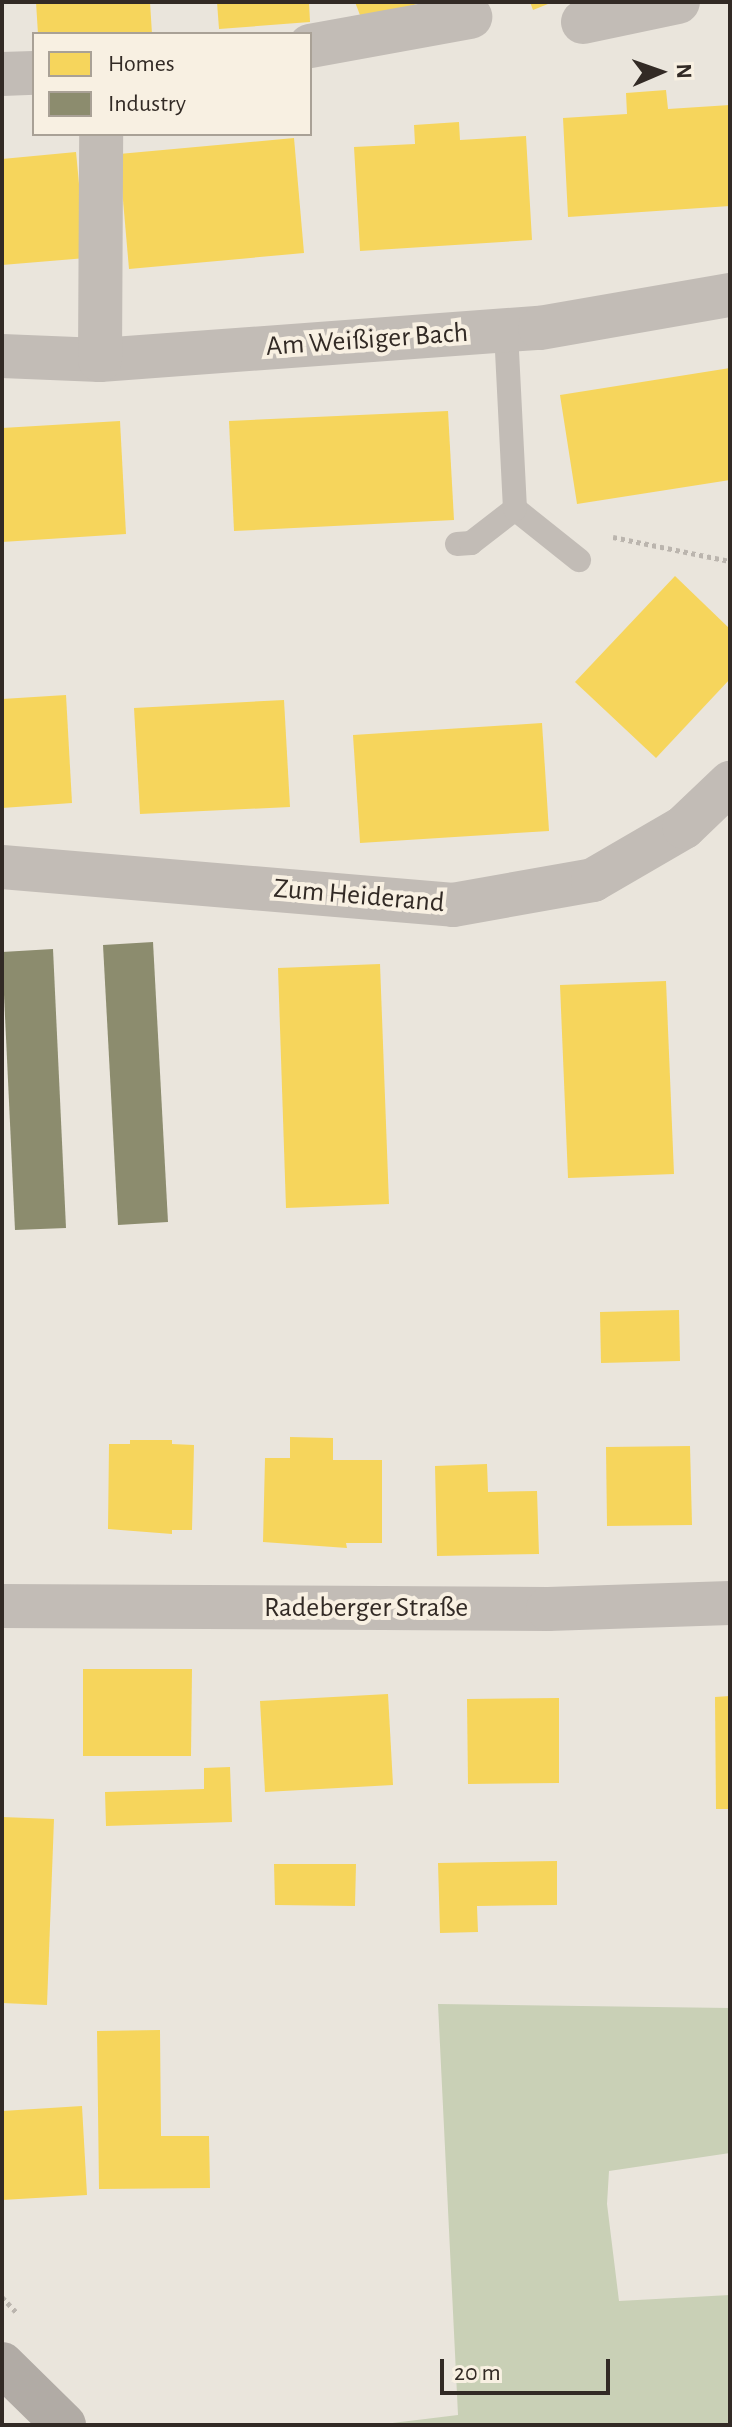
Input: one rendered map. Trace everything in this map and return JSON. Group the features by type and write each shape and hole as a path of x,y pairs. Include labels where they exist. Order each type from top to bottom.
{"main road":[{"path":"2,2364 64,2425"}],"street":[{"path":"583,22 678,2"},
{"path":"312,46 470,17"},
{"path":"2,74 32,73"},
{"path":"100,360 101,136"},
{"name":"Am Weißiger Bach","path":"2,356 100,360 540,328 730,295"},
{"name":"Zum Heiderand","path":"2,867 453,905 593,880 684,827 730,783"},
{"name":"Radeberger Straße","path":"2,1606 548,1609 730,1603"}],"lane":[{"path":"506,330 515,509 579,560"},
{"path":"457,544 471,543 515,509"}],"path":[{"path":"603,528 614,537 730,561"}],"green space":[{"path":"438,2004 730,2008 730,2153 609,2171 607,2204 619,2301 730,2295 730,2425 376,2425 458,2415"}],"building: Homes":[{"path":"36,2 150,2 152,32 38,32"},
{"path":"217,2 309,2 310,22 219,29"},
{"path":"355,2 422,2 363,23"},
{"path":"530,2 553,2 533,10"},
{"path":"666,90 668,109 730,105 730,206 568,217 563,118 627,114 626,93"},
{"path":"459,122 460,140 526,136 532,240 360,251 354,147 415,144 414,125"},
{"path":"294,138 304,253 129,269 119,154"},
{"path":"76,152 86,258 2,265 2,159"},
{"path":"730,368 730,480 577,504 560,395"},
{"path":"448,411 454,520 234,531 229,421"},
{"path":"120,421 126,534 2,542 2,428"},
{"path":"675,576 730,629 730,679 656,758 575,682"},
{"path":"66,695 72,803 2,808 2,699"},
{"path":"284,700 290,807 140,814 134,708"},
{"path":"542,723 549,831 360,843 353,735"},
{"path":"380,964 389,1204 286,1208 278,968"},
{"path":"666,981 674,1174 568,1178 560,985"},
{"path":"679,1310 680,1361 601,1363 600,1312"},
{"path":"290,1437 333,1438 333,1460 382,1460 382,1543 346,1543 347,1548 263,1542 265,1458 290,1458"},
{"path":"130,1440 172,1440 172,1444 194,1445 192,1530 172,1530 172,1534 108,1529 109,1444 130,1444"},
{"path":"690,1446 692,1525 607,1526 606,1447"},
{"path":"487,1464 488,1492 537,1491 539,1554 437,1556 435,1466"},
{"path":"83,1669 192,1669 191,1756 83,1756"},
{"path":"388,1694 393,1785 265,1792 260,1701"},
{"path":"730,1696 730,1809 716,1809 715,1697"},
{"path":"559,1698 559,1783 468,1784 467,1699"},
{"path":"230,1767 232,1822 106,1826 105,1792 204,1789 204,1768"},
{"path":"2,1817 54,1819 47,2005 2,2003"},
{"path":"557,1861 557,1905 477,1906 478,1932 440,1933 438,1863"},
{"path":"274,1864 356,1864 355,1906 275,1905"},
{"path":"160,2030 161,2136 209,2136 210,2188 99,2189 97,2031"},
{"path":"82,2106 87,2195 2,2200 2,2111"}],"building: Industry":[{"path":"153,942 168,1222 118,1225 103,945"},
{"path":"53,949 66,1228 15,1230 2,952"}]}
